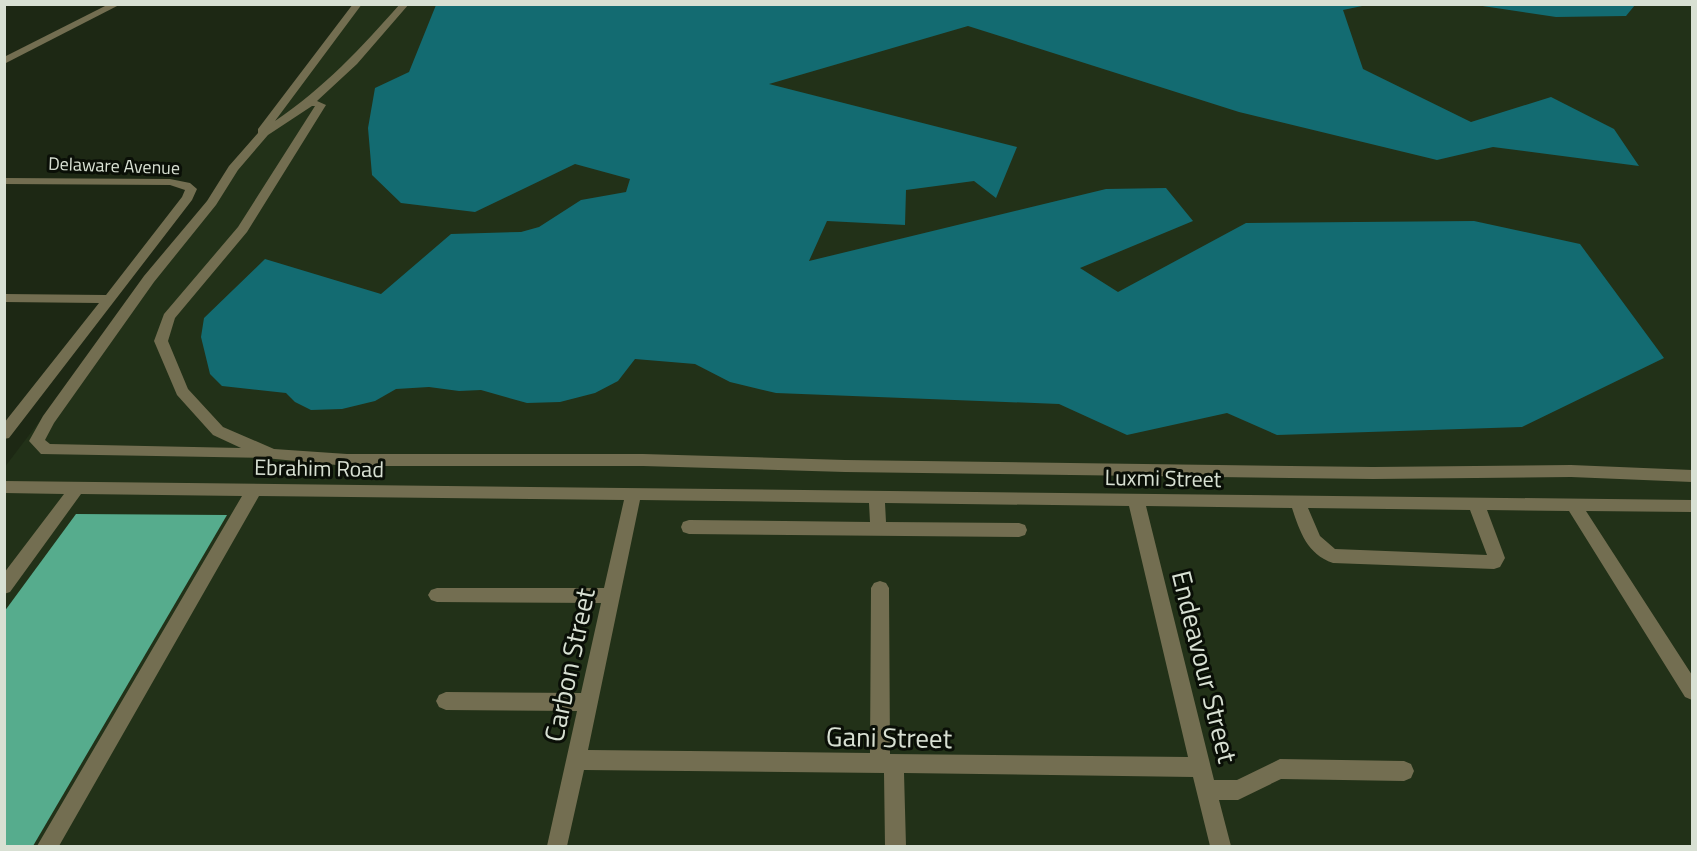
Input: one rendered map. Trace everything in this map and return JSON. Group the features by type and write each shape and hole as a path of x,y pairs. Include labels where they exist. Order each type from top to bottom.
{"street":[{"path":"4,61 117,4"},
{"path":"264,133 261,131 358,4"},
{"path":"405,4 354,62 310,102 264,133 233,168 212,203 149,279 48,420 37,441 46,450 227,451 347,460 643,460 845,466 1373,473 1571,471 1692,476"},
{"path":"272,455 218,431 182,391 160,341 169,317 243,229 321,105 310,102"},
{"name":"Delaware Avenue","path":"4,181 170,182 189,186 188,198 109,299"},
{"path":"4,298 109,299"},
{"path":"4,434 109,299"},
{"name":"Ebrahim Road","path":"4,487 633,494"},
{"path":"4,587 77,488"},
{"path":"47,846 254,490"},
{"name":"Luxmi Street","path":"633,494 1692,506"},
{"name":"Carbon Street","path":"557,846 633,494"},
{"path":"878,496 878,528"},
{"name":"Endeavour Street","path":"1136,500 1220,846"},
{"path":"1298,502 1310,537 1319,549 1334,556 1494,562 1497,558 1476,503"},
{"path":"1573,504 1692,690"},
{"path":"689,527 1019,530"},
{"path":"880,588 887,765 895,846"},
{"path":"437,595 611,596"},
{"path":"446,701 589,702"},
{"name":"Gani Street","path":"577,760 1200,767"},
{"path":"1206,790 1238,790 1280,769 1404,771"}],"shaded area":[{"path":"356,5 1692,5 1692,846 5,846 4,468"}],"water":[{"path":"1635,4 1626,16 1556,17 1476,5"},
{"path":"436,5 1367,5 1343,10 1363,69 1471,122 1551,97 1614,129 1639,166 1493,147 1437,160 1239,112 968,26 769,84 1017,147 996,198 974,181 906,190 905,225 827,221 809,261 1106,189 1166,188 1193,221 1080,268 1118,292 1246,223 1474,221 1580,244 1664,358 1522,427 1277,435 1227,413 1127,435 1059,404 776,393 730,382 695,364 635,359 618,381 595,393 560,402 527,403 481,390 459,391 429,387 396,389 375,401 342,409 311,410 295,402 286,393 222,386 210,374 201,337 204,318 265,259 381,294 451,234 521,232 539,227 581,200 626,192 630,179 575,164 475,212 401,203 372,175 368,128 375,88 409,72"}],"building":[{"path":"76,514 227,515 33,846 4,846 4,612"}]}
